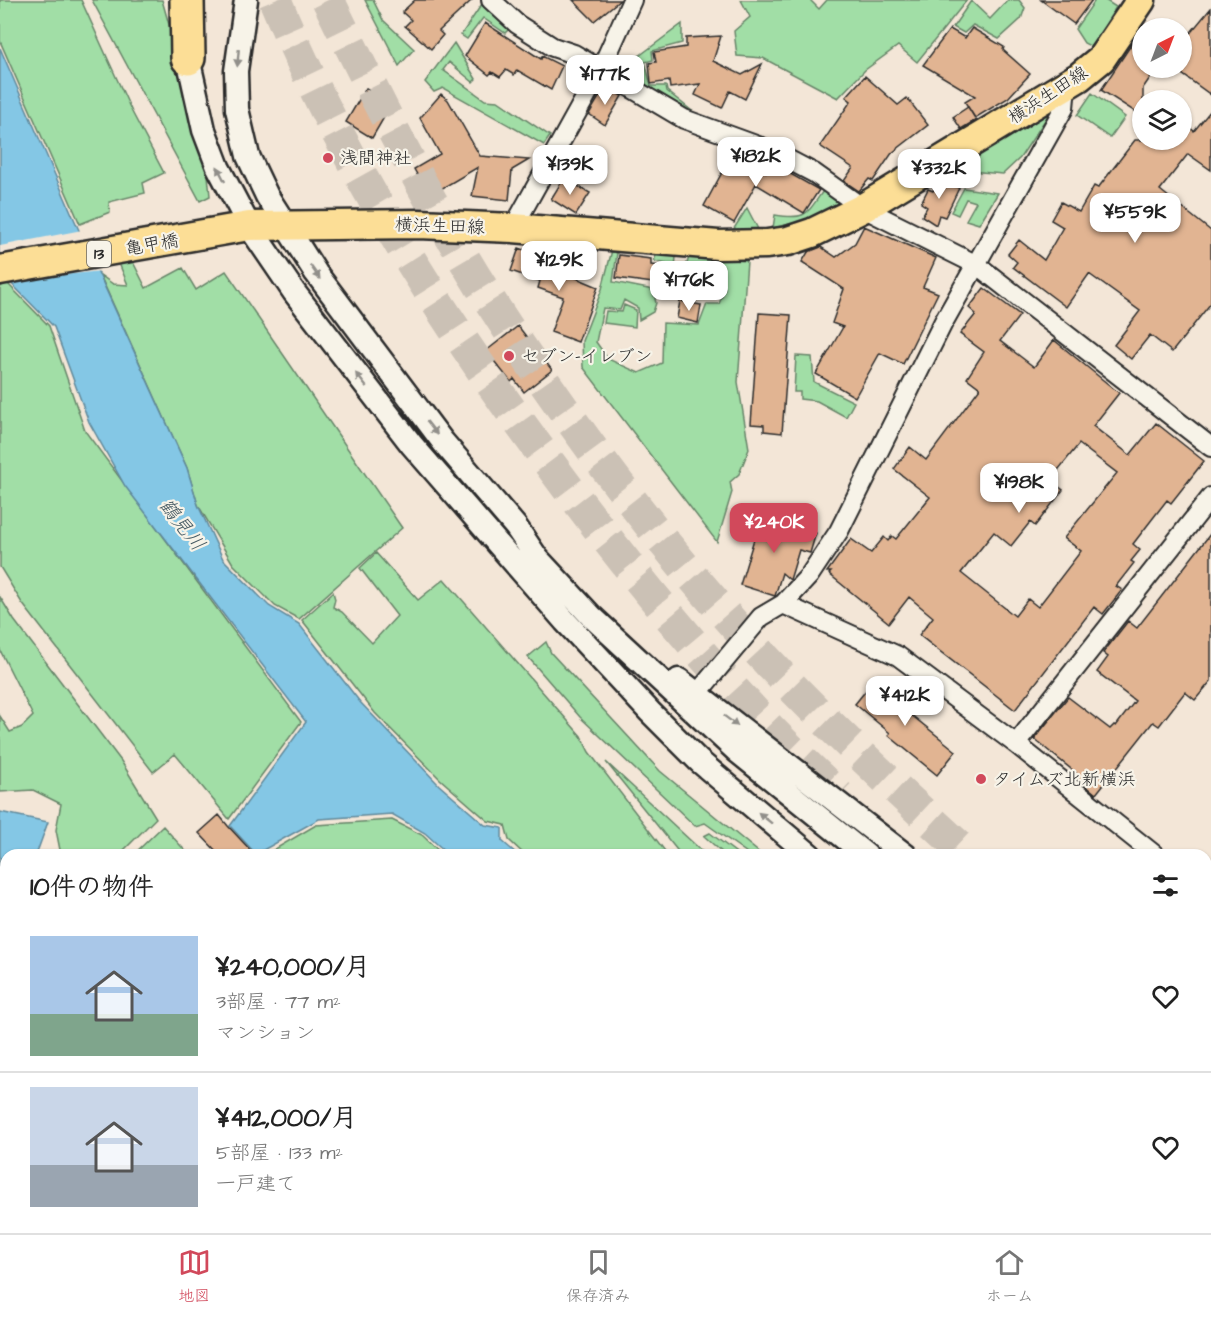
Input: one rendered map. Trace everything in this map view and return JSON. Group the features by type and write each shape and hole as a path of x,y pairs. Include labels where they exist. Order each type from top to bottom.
{"highway":[{"path":"187,0 188,58"}],"main road":[{"name":"横浜生田線","path":"198,236 249,226 283,224 419,224 513,228 718,245 766,244 812,233 863,208 1066,86 1101,59 1141,0"},
{"name":"亀甲橋","path":"0,270 198,236"}],"street":[{"path":"173,0 204,130 218,167 249,226 294,292 412,445 565,621 650,712 699,760 803,849"},
{"path":"246,0 239,39 237,109 248,156 283,224 387,369 443,442 516,527 696,695 897,849"},
{"path":"491,0 517,24 684,118 772,151 814,173 863,208 977,265 1211,447"},
{"path":"513,228 600,71 630,10 632,0"},
{"path":"696,695 761,617 783,604 809,576 838,531 943,322 1064,108 1066,86"},
{"path":"1016,744 1211,497"},
{"path":"480,521 666,705 800,811 857,849"},
{"path":"516,527 537,558 591,616 673,695 800,811 837,849"},
{"path":"783,604 898,656 1016,744 1147,849"}],"green space":[{"path":"0,0 81,0 132,112 164,173 143,183 145,193 109,202 110,212 80,224 0,41"},
{"path":"92,0 162,0 206,155 210,196 200,201"},
{"path":"365,0 373,0 383,20 414,49 399,66"},
{"path":"741,0 810,0 819,9 827,0 967,0 917,62 898,46 865,70 838,98 763,58 737,56 734,31 750,17"},
{"path":"1008,0 1019,0 1025,8 1021,19 999,39 973,25 964,33 953,27 971,1 990,19"},
{"path":"1093,0 1105,0 1116,7 1092,47 1084,43 1075,29 1094,2"},
{"path":"482,4 509,29 505,33 483,18 467,39 461,35"},
{"path":"682,24 682,43 652,51 653,60 645,62 651,86 666,86 667,91 706,122 619,74 627,58 635,59"},
{"path":"454,43 476,79 473,82 449,62 443,70 485,100 498,101 550,136 544,145 443,88 434,92 425,82"},
{"path":"1092,93 1125,117 1110,138 1077,115"},
{"path":"1047,107 1051,111 1020,158 1003,174 947,169"},
{"path":"964,188 998,193 979,224 966,220 976,202 966,199 958,215 951,212"},
{"path":"823,191 839,202 815,218 773,228 775,215 793,217 804,214 813,206"},
{"path":"747,208 759,231 748,235 733,230"},
{"path":"612,250 617,253 613,282 653,290 656,303 653,312 639,320 638,308 624,300 620,310 603,308 596,342 608,359 639,373 662,363 663,323 699,325 707,304 719,304 725,288 702,265 690,273 682,294 677,295 689,257 747,261 738,382 749,449 739,474 730,482 732,492 717,542 583,367 582,341 602,289"},
{"path":"128,252 146,288 183,268 196,290 226,271 402,528 299,619 275,606 233,564 198,505 187,468 100,275 113,284 128,285 116,256"},
{"path":"656,255 676,256 673,297 656,288 663,286 666,264 654,261"},
{"path":"7,283 49,326 85,431 301,722 229,819 175,754 153,772 22,603 0,567 0,287"},
{"path":"624,305 636,310 635,327 604,323 606,311 622,312"},
{"path":"796,356 812,357 814,382 854,402 846,417 817,401 800,399 800,392 794,392"},
{"path":"376,553 418,600 444,579 581,736 589,752 663,849 519,849 509,840 505,825 488,821 440,779 375,713 302,620 333,592 335,599 333,607 342,612 372,643 397,616 360,568"},
{"path":"0,597 14,620 121,761 156,818 125,849 60,849 56,830 61,804 33,790 0,792 0,716 10,732 22,727 33,716 0,650"},
{"path":"546,642 551,653 660,771 755,849 742,849 705,823 695,826 580,717 528,657"},
{"path":"606,762 700,849 676,849"},
{"path":"392,820 422,835 437,849 275,849 316,825"},
{"path":"163,826 184,849 139,849"},
{"path":"710,833 731,849 718,849 704,836"}],"water":[{"name":"鶴見川","path":"0,48 78,228 187,468 198,505 223,559 269,606 299,624 360,702 439,785 485,825 502,828 502,841 511,849 442,849 425,833 392,814 319,819 265,849 251,849 230,826 306,722 125,486 89,422 54,327 0,272"},
{"path":"0,812 48,822 38,849 0,849"}],"pier":[{"path":"82,230 101,271 17,280 0,276 0,246"}],"building":[{"path":"415,0 472,0 439,31 443,35 431,49 405,26 411,20 402,12"},
{"path":"573,0 620,0 594,21"},
{"path":"1041,0 1092,0 1074,24"},
{"path":"1211,8 1211,95 1188,78 1192,78 1192,31"},
{"path":"485,23 541,59 542,56 562,66 551,90 517,70 514,75 506,70 500,77 492,72 489,75 465,56"},
{"path":"972,28 1004,47 1003,50 1030,74 1008,98 975,118 965,102 975,96 923,65 950,29 965,38"},
{"path":"721,36 713,61 742,75 762,64 745,99 730,91 722,108 695,95 700,84 670,88 669,81 651,84 649,63 656,62 654,52 686,47 686,38"},
{"path":"1132,44 1132,78 1150,78 1143,90 1132,90 1132,110 1101,90"},
{"path":"865,76 898,105 907,98 928,125 892,153 873,181 869,179 859,191 844,181 853,168 820,146 851,101 846,97"},
{"path":"605,87 622,96 605,125 589,114"},
{"path":"366,88 384,99 381,103 390,107 372,138 346,122"},
{"path":"441,94 448,100 480,156 529,160 512,170 509,200 472,196 478,167 429,196 414,169 440,154 420,118"},
{"path":"968,107 976,120 961,129 953,117"},
{"path":"1211,110 1211,170 1188,154 1160,190 1211,231 1211,303 1172,352 1150,335 1131,359 1114,345 1140,311 1089,274 1066,307 1013,267 1017,262 1008,254 1019,240 1044,260 1063,227 1051,220 1061,202 1079,212 1094,186 1098,188 1132,144 1132,150 1192,150 1192,130 1194,131"},
{"path":"732,154 766,172 771,163 819,190 804,213 756,184 734,223 704,206"},
{"path":"564,178 590,193 576,215 551,199"},
{"path":"944,178 950,181 949,184 959,188 945,217 939,215 936,225 922,216 927,207 921,203 928,189 933,191 937,182"},
{"path":"864,226 936,258 923,287 938,293 903,364 880,353 855,397 816,374 843,327 832,323 844,289 802,262 808,252 821,247 836,257 855,243"},
{"path":"519,248 555,261 553,268 598,287 578,342 551,332 563,297 538,288 540,281 511,271"},
{"path":"619,255 651,259 651,265 662,266 660,284 616,278"},
{"path":"984,288 1020,315 1000,341 1034,367 1054,340 1119,393 1093,426 1130,455 1156,423 1204,461 1171,503 1167,500 1133,544 1140,550 1131,561 1134,563 1116,586 1122,590 1103,614 1094,607 1015,710 919,635 933,617 909,597 889,623 829,574 831,572 827,572 851,539 871,553 884,537 888,541 892,536 896,539 930,497 894,469 910,447 926,460 980,388 967,378 984,352 960,334 976,314 969,308","holes":["1079,444 1117,473 1064,538 1081,551 1038,607 1028,599 1015,616 961,573 994,532 1011,546 1030,522 1035,526 1063,490 1050,480"]},
{"path":"680,301 701,305 698,323 677,318"},
{"path":"759,313 791,315 782,433 764,431 764,425 751,424"},
{"path":"518,326 552,370 524,392 514,379 511,382 486,351"},
{"path":"761,516 816,533 810,553 799,550 790,580 782,573 775,596 740,585"},
{"path":"1211,533 1211,681 1195,700 1185,692 1159,726 1153,722 1096,794 1073,775 1076,773 1034,739 1068,697 1110,729 1116,726 1135,701 1097,672 1108,657 1103,653 1128,621 1137,628"},
{"path":"876,678 907,704 904,709 956,751 937,775 888,735 890,733 855,704"},
{"path":"219,815 249,849 214,849 199,833"}],"tunnel":[{"path":"275,0 327,112 386,220 451,324 522,426 663,609 765,724 839,796"},
{"path":"328,0 366,78 447,230 492,304 596,454 671,551 751,643 835,730 962,849"}],"place":[{"name":"浅間神社","path":"328,158"},
{"name":"セブン-イレブン","path":"509,356"},
{"name":"タイムズ北新横浜","path":"981,779"}]}
